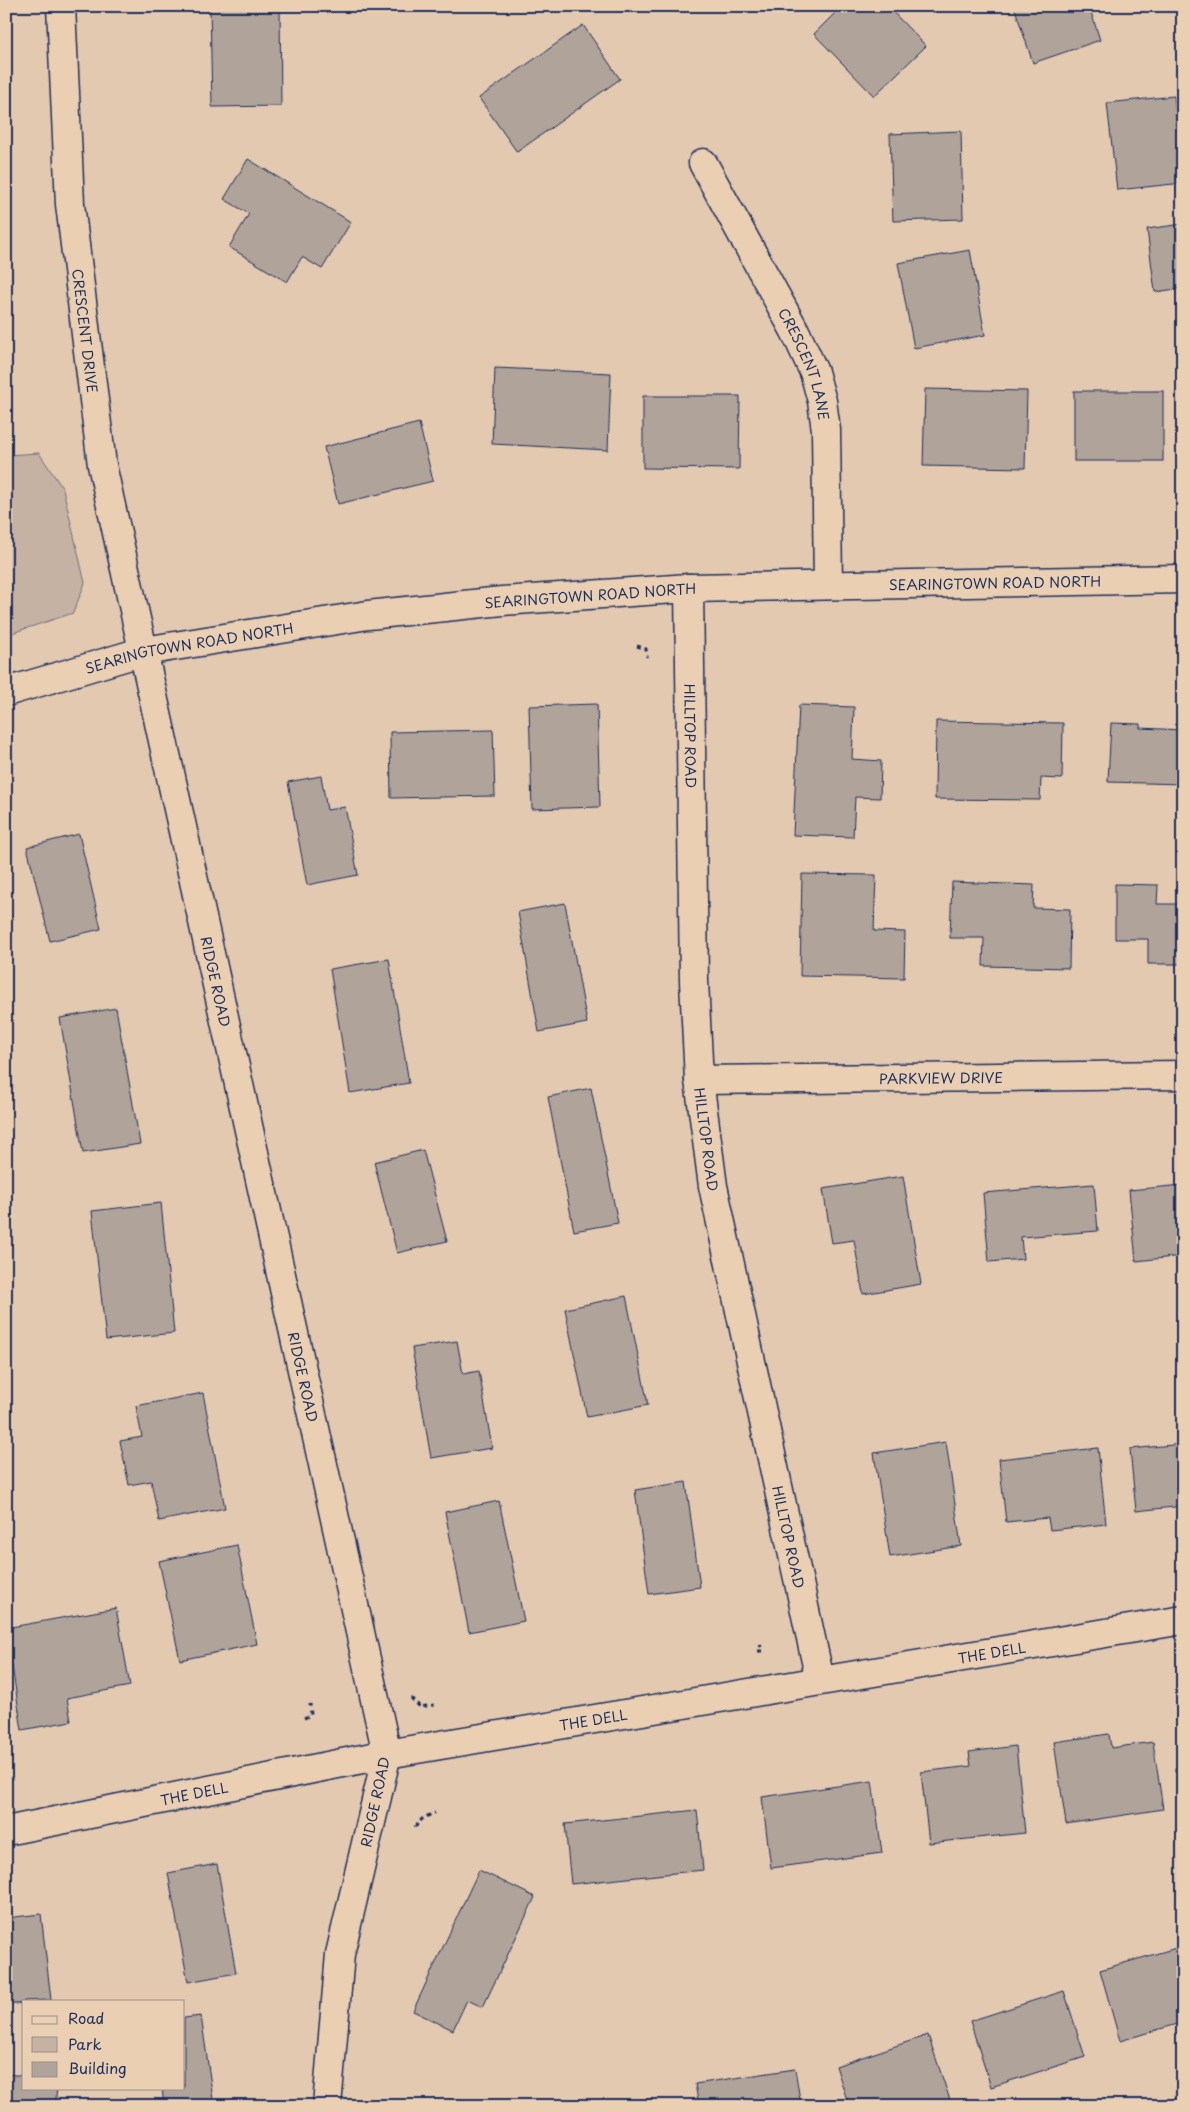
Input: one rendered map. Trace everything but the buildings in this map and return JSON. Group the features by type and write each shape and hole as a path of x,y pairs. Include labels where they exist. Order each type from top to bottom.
{"street":[{"name":"CRESCENT DRIVE","path":"61,6 70,204 101,455 144,651"},
{"name":"CRESCENT LANE","path":"703,163 795,331 814,372 822,401 826,430 828,585"},
{"name":"SEARINGTOWN ROAD NORTH","path":"6,692 144,651 368,615 502,601 689,588 1183,579"},
{"name":"HILLTOP ROAD","path":"689,588 694,981 699,1080 713,1186 820,1680"},
{"name":"RIDGE ROAD","path":"144,651 387,1754 340,1954 327,2106"},
{"name":"PARKVIEW DRIVE","path":"699,1080 1183,1075"},
{"name":"THE DELL","path":"6,1831 387,1754 1183,1620"}],"path":[{"path":"637,646 646,649 647,657"},
{"path":"758,1651 762,1651 760,1644"},
{"path":"304,1718 311,1715 310,1704"},
{"path":"420,1707 434,1705"},
{"path":"415,1827 423,1818 435,1813"}],"green space":[{"path":"39,453 63,489 85,583 73,613 6,635 6,455"}]}
